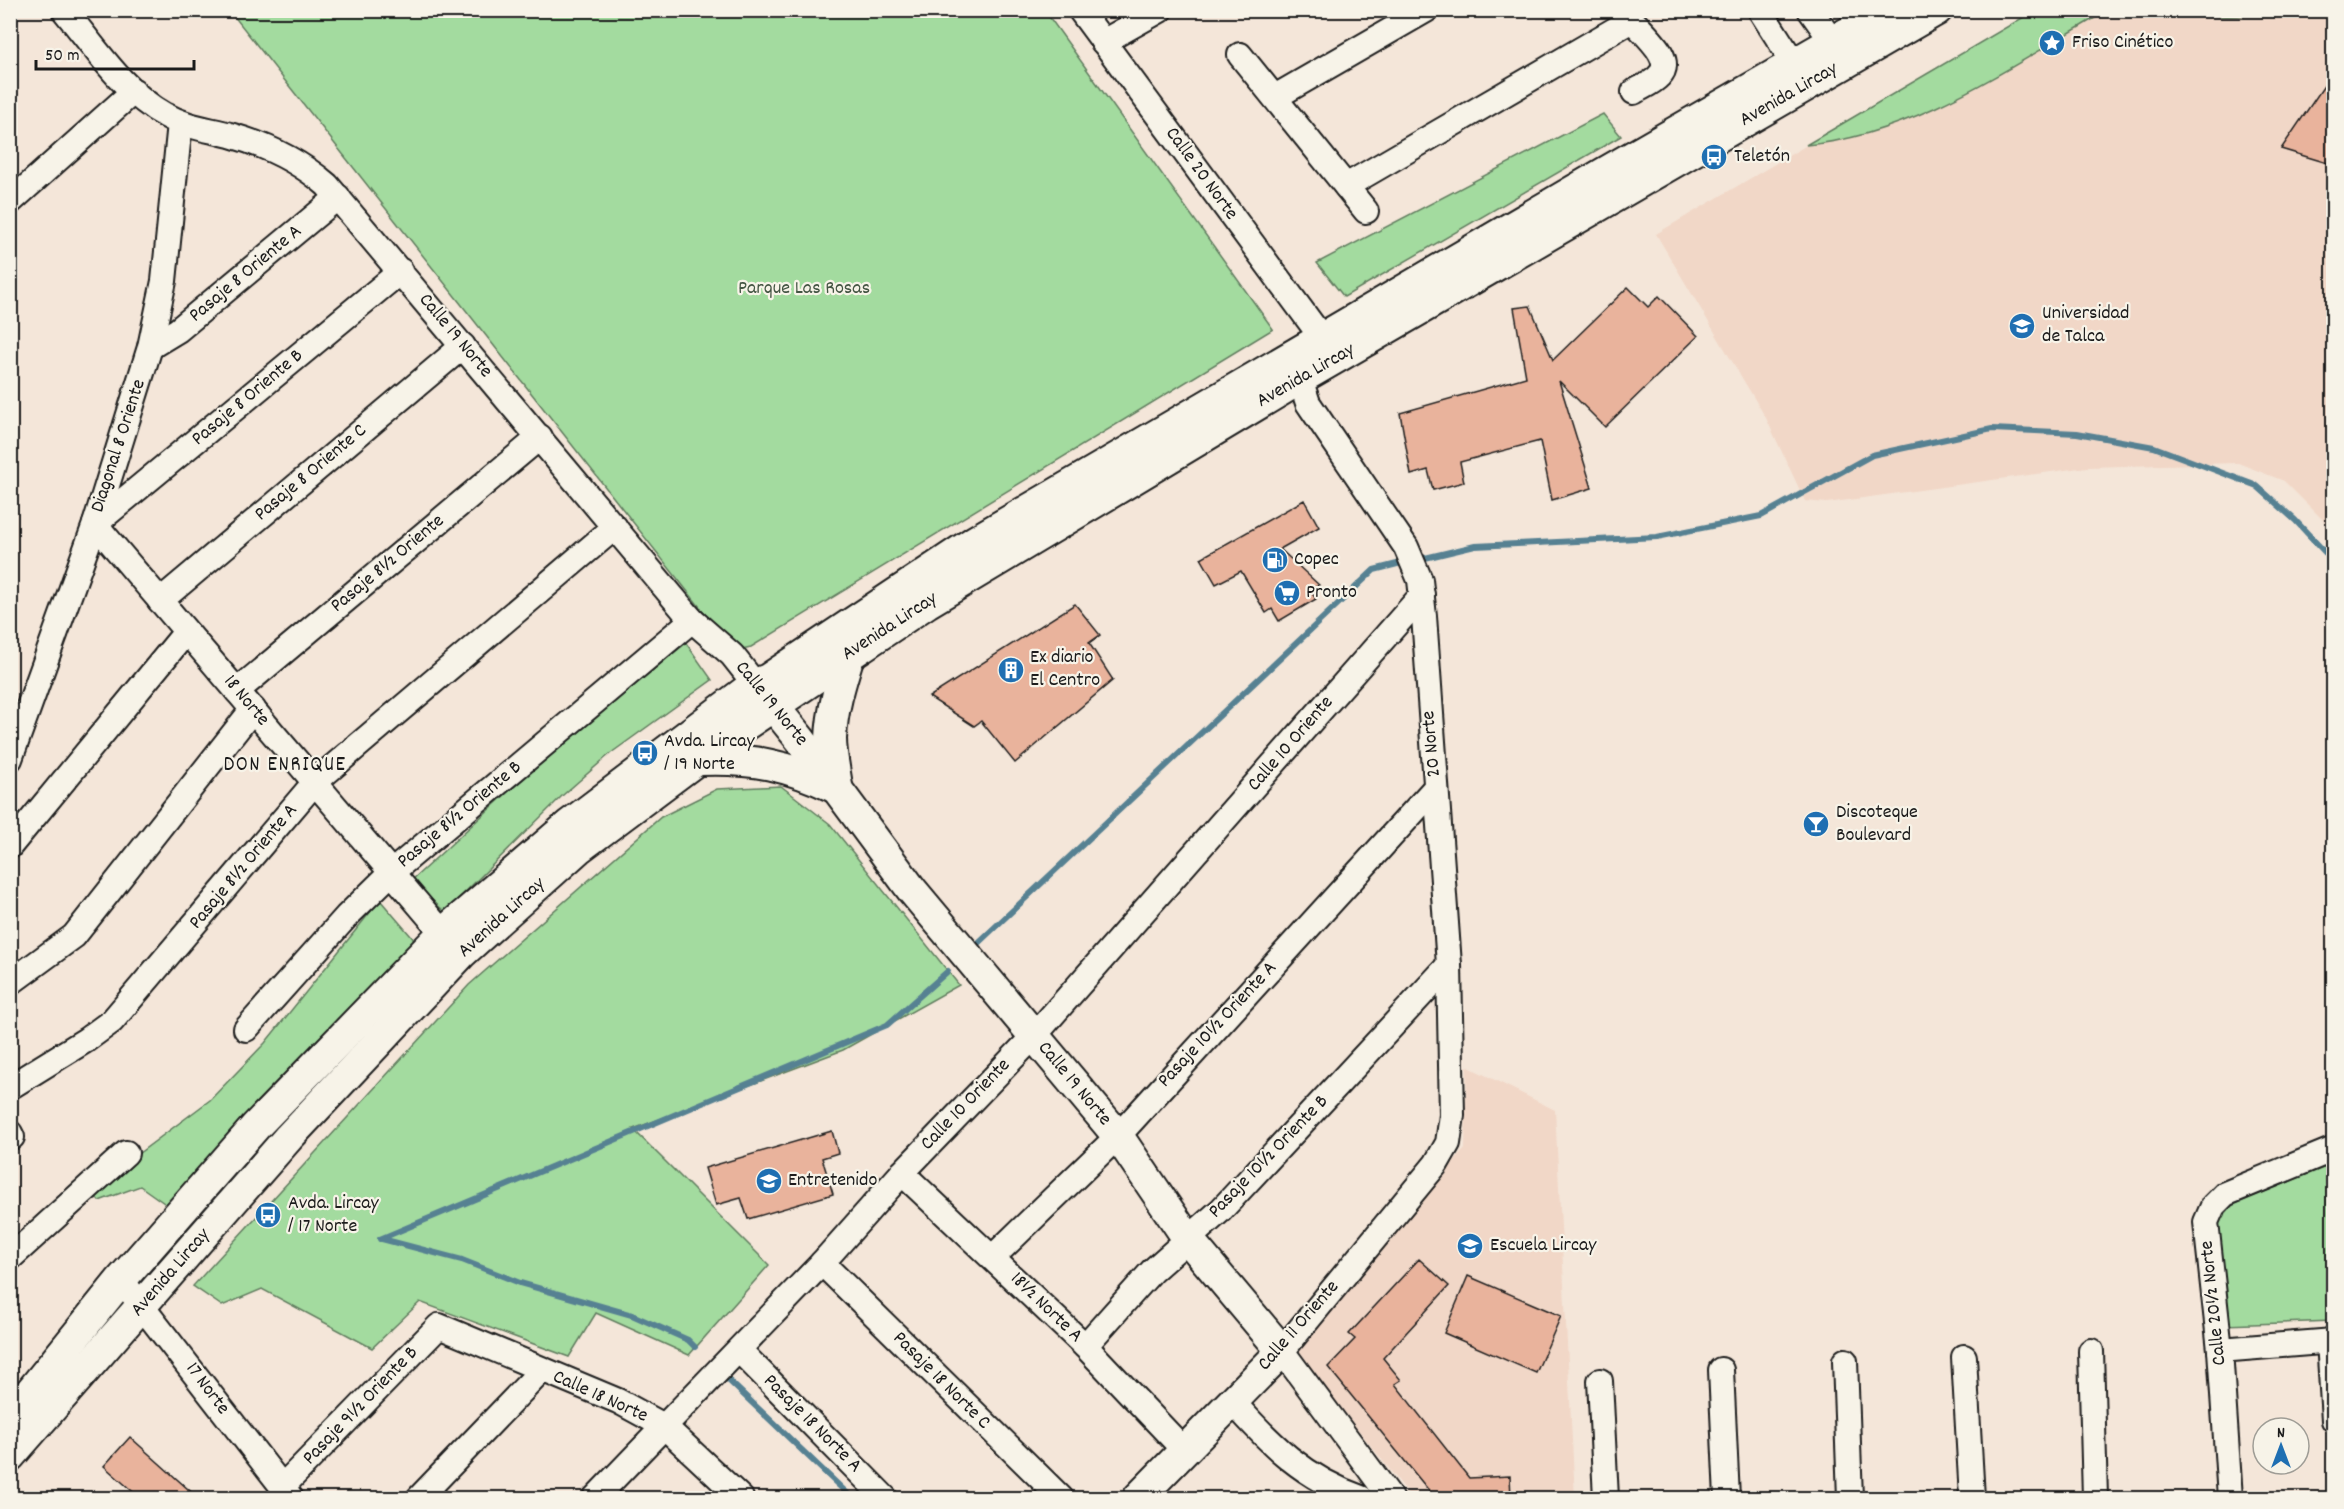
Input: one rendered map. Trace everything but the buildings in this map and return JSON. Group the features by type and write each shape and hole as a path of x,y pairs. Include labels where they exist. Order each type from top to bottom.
{"main road":[{"name":"Avenida Lircay","path":"10,1417 120,1281 256,1126 444,933 570,824 764,695 850,652 1082,508 1300,380 1840,52 1887,10"},
{"name":"Avenida Lircay","path":"10,1456 289,1137 462,953 578,849 700,760 764,695 768,679 975,541 1604,172 1796,65 1840,52 1937,10"},
{"path":"838,789 831,742 832,725 835,704 850,652"},
{"name":"Calle 19 Norte","path":"764,695 838,789 912,890 1118,1136 1188,1239 1282,1351"},
{"path":"700,760 730,759 780,765 838,789"},
{"name":"Calle 11 Oriente","path":"1147,1495 1184,1450 1282,1351"}],"street":[{"name":"Calle 19 Norte","path":"64,10 148,104 180,123 234,136 277,152 314,174 338,197 693,620 732,655 764,695"},
{"name":"Calle 20 Norte","path":"1080,10 1322,338"},
{"path":"1103,42 1160,10"},
{"path":"1275,97 1426,10"},
{"path":"1760,10 1796,65"},
{"path":"1810,10 1840,52"},
{"path":"1346,186 1627,16 1662,52 1665,67 1660,76 1634,92"},
{"path":"1240,55 1366,211"},
{"path":"10,202 134,91"},
{"name":"Diagonal 8 Oriente","path":"10,759 95,524 150,347 164,281 180,123"},
{"name":"Pasaje 8 Oriente A","path":"150,347 178,330 338,197"},
{"name":"Pasaje 8 Oriente B","path":"95,524 400,272"},
{"name":"Pasaje 8 Oriente C","path":"160,601 463,346"},
{"name":"20 Norte","path":"1300,380 1308,403 1406,547 1420,580 1449,965 1452,1115 1448,1143"},
{"name":"Pasaje 8½ Oriente","path":"237,691 540,437"},
{"name":"18 Norte","path":"95,524 444,933"},
{"name":"Pasaje 8½ Oriente A","path":"10,1087 86,1041 122,1012 315,782 615,527"},
{"name":"Calle 10 Oriente","path":"595,1498 822,1263 902,1173 1034,1036 1422,595"},
{"name":"Pasaje 8½ Oriente B","path":"246,1029 347,916 392,872 693,620"},
{"path":"10,846 186,632"},
{"path":"10,983 74,936 253,710"},
{"name":"Pasaje 10½ Oriente A","path":"993,1257 1118,1136 1436,787"},
{"name":"Pasaje 10½ Oriente B","path":"1085,1346 1152,1270 1221,1210 1449,965"},
{"name":"Calle 11 Oriente","path":"1282,1351 1436,1164 1448,1143"},
{"name":"Calle 20½ Norte","path":"2230,1498 2220,1350 2206,1231 2213,1206 2225,1194 2239,1187 2334,1149"},
{"path":"10,1258 126,1153"},
{"name":"18½ Norte A","path":"902,1173 1085,1346 1184,1450"},
{"name":"Pasaje 18 Norte C","path":"822,1263 1061,1498"},
{"name":"17 Norte","path":"120,1281 143,1305 287,1492"},
{"name":"Pasaje 9½ Oriente B","path":"287,1492 440,1326"},
{"name":"Calle 18 Norte","path":"440,1326 541,1371 618,1401 664,1426 741,1498"},
{"path":"2220,1350 2331,1341 2334,1420"},
{"name":"Pasaje 18 Norte A","path":"739,1350 885,1498"},
{"name":"Calle 19 Norte","path":"1282,1351 1391,1498"},
{"path":"2091,1351 2096,1498"},
{"path":"1964,1357 1972,1498"},
{"path":"1845,1361 1850,1498"},
{"path":"419,1498 541,1371"},
{"path":"1721,1371 1727,1498"},
{"path":"1600,1381 1606,1498"},
{"path":"1232,1401 1288,1460 1330,1485 1361,1498"}],"shaded area":[{"name":"Universidad de Talca","path":"2034,11 2333,11 2333,530 2284,481 2238,463 2087,467 1827,503 1805,501 1766,418 1656,234"},
{"name":"Escuela Lircay","path":"1467,1066 1555,1110 1575,1498 1412,1498 1289,1342 1465,1149"}],"green space":[{"path":"2184,10 2275,11 2230,16"},
{"name":"Parque Las Rosas","path":"230,11 1045,11 1273,329 751,647 737,650 729,644"},
{"path":"2034,11 2107,11 2000,74 1924,112 1886,128 1846,139 1806,145"},
{"path":"1603,114 1621,136 1344,297 1317,263"},
{"path":"686,643 712,680 611,753 563,795 445,912 411,881 544,759"},
{"path":"781,786 830,824 959,985 843,1050 633,1129 769,1265 689,1355 596,1313 569,1357 420,1302 372,1348 262,1289 222,1306 193,1286 469,985 661,817 717,789"},
{"path":"380,900 417,943 167,1205 140,1186 99,1201 90,1190 210,1100 265,1043"},
{"path":"2333,1164 2333,1321 2224,1325 2218,1223 2232,1205"}],"waterway":[{"path":"1425,558 1475,546 1657,537 1761,516 1872,455 1992,429 2077,433 2154,447 2257,486 2295,520 2334,562"},
{"path":"976,945 1374,570 1401,563"},
{"path":"380,1239 887,1025 948,971"},
{"path":"382,1239 462,1260 520,1283 632,1315 688,1340 695,1347"},
{"path":"722,1374 852,1498"}],"place":[{"name":"Friso Cinético","path":"2052,43"},
{"name":"Teletón","path":"1714,157"},
{"name":"Universidad de Talca","path":"2022,326"},
{"name":"Copec","path":"1275,560"},
{"name":"Pronto","path":"1287,593"},
{"name":"Ex diario El Centro","path":"1011,670"},
{"name":"Avda. Lircay / 19 Norte","path":"645,753"},
{"name":"Discoteque Boulevard","path":"1816,824"},
{"name":"Entretenido","path":"769,1181"},
{"name":"Avda. Lircay / 17 Norte","path":"268,1215"},
{"name":"Escuela Lircay","path":"1470,1246"}],"district":[{"name":"DON ENRIQUE","path":"285,766"}]}
